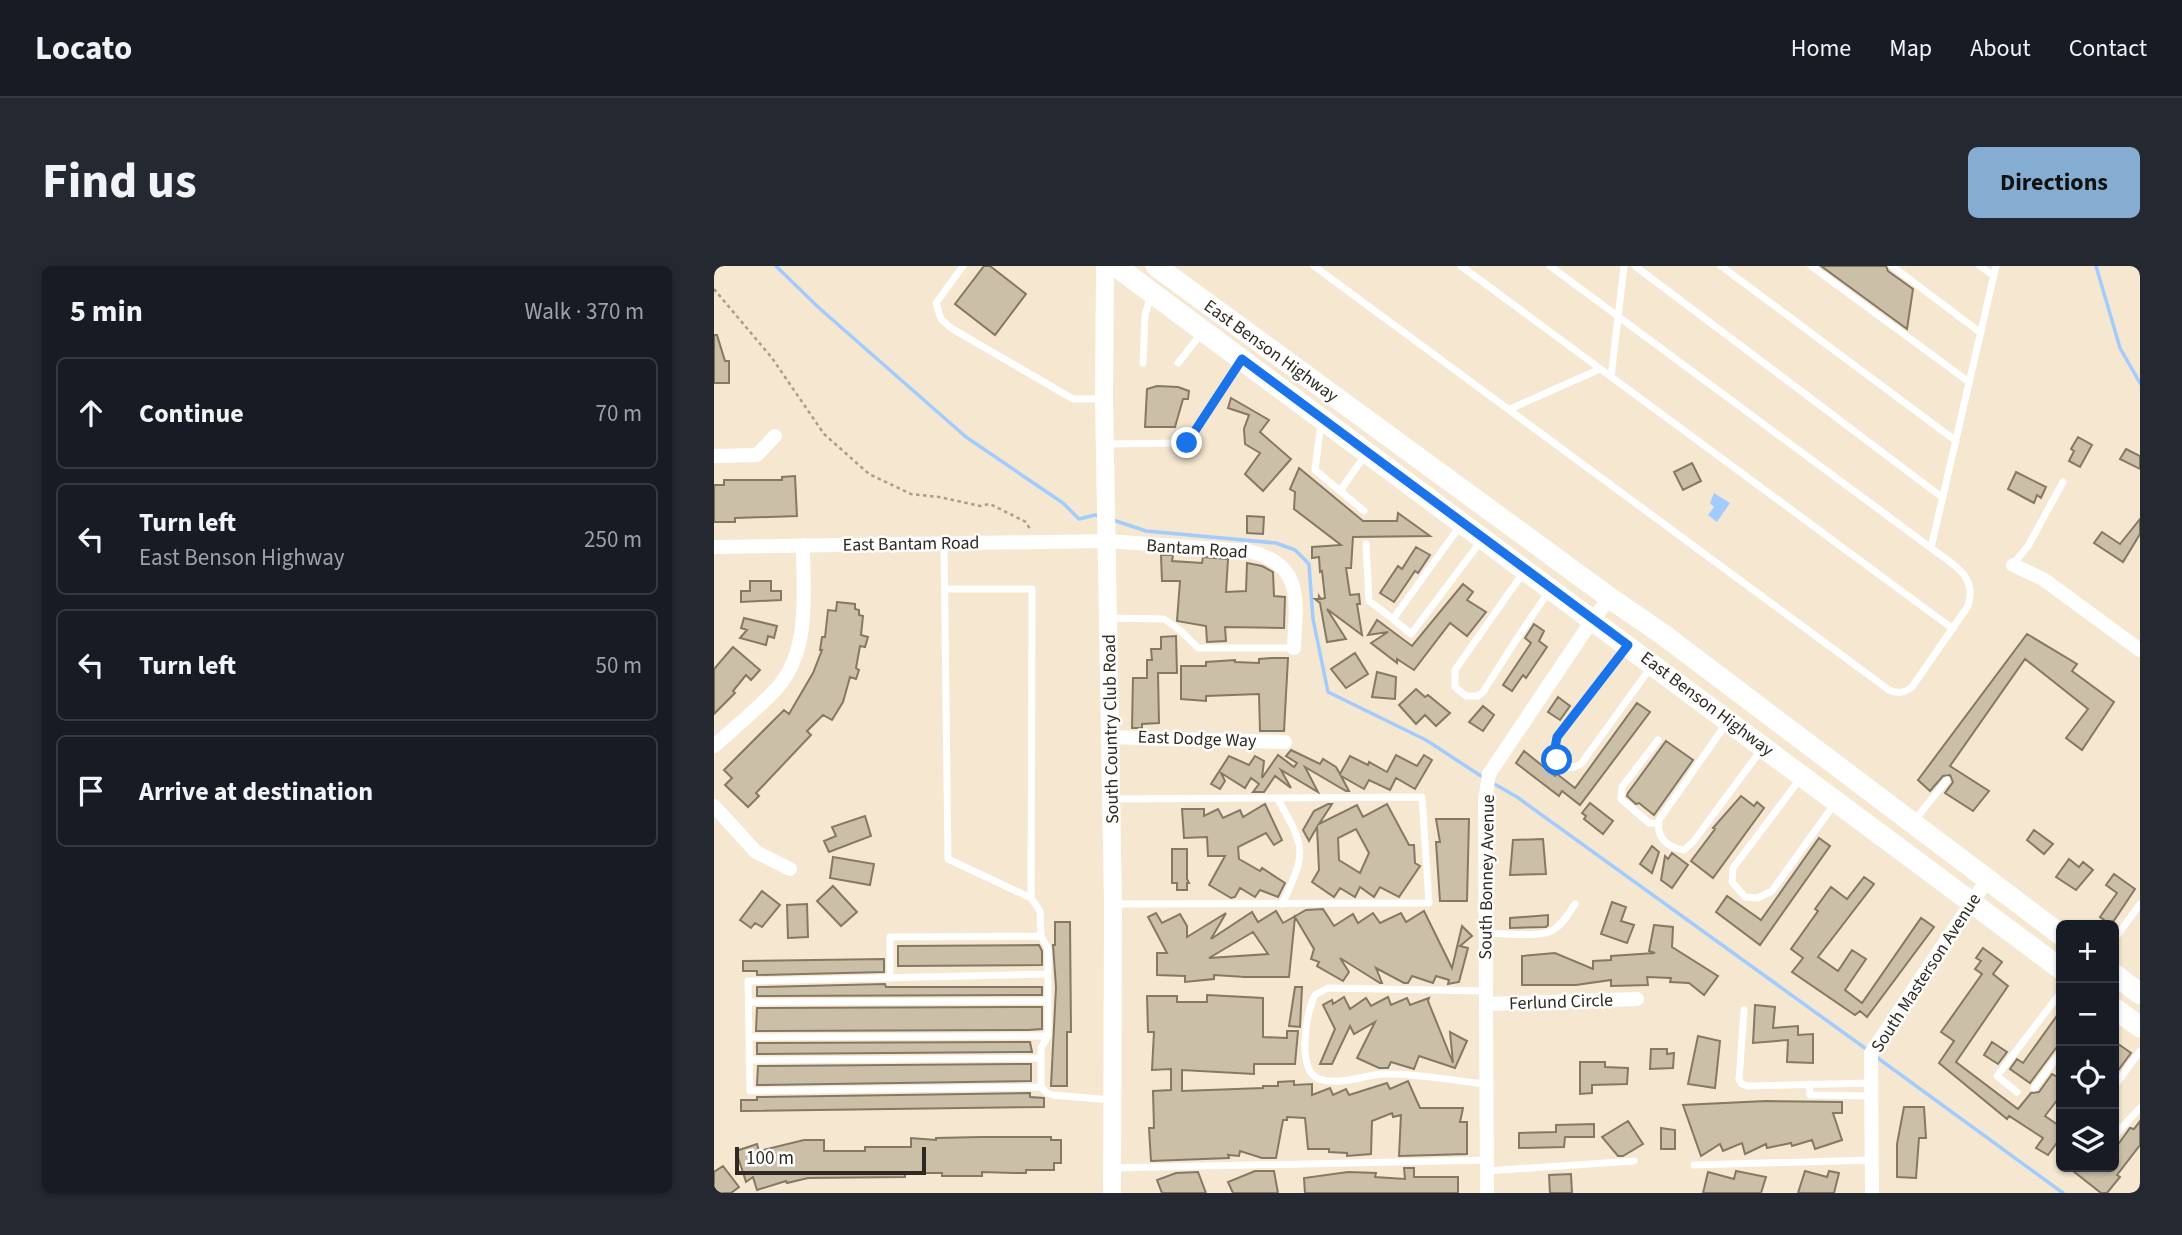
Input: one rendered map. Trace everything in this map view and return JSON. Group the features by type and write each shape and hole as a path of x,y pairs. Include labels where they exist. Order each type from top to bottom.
{"main road":[{"name":"East Benson Highway","path":"1115,266 1552,588 2056,965"},
{"name":"East Benson Highway","path":"1156,266 1665,636 2056,931"},
{"path":"2119,977 2138,989"},
{"path":"2119,1011 2140,1027"}],"street":[{"name":"South Country Club Road","path":"1105,266 1104,399 1113,904 1112,1193"},
{"path":"714,456 757,455 775,436"},
{"name":"East Bantam Road","path":"714,547 1107,541"},
{"name":"Bantam Road","path":"1107,541 1248,551 1266,555 1277,562 1293,581 1296,593 1294,648"},
{"path":"714,746 778,687 797,653 803,614 803,545"},
{"path":"2013,565 2043,579 2140,650"},
{"name":"South Bonney Avenue","path":"1487,1193 1485,800 1489,774 1592,619 1610,598"},
{"name":"East Dodge Way","path":"1109,737 1285,742"},
{"path":"714,806 755,852 790,869"},
{"name":"South Masterson Avenue","path":"1872,1193 1871,1053 1987,880"},
{"name":"Ferlund Circle","path":"1486,997 1637,999"}],"lane":[{"path":"963,266 936,303 942,319 951,328 1073,399 1104,399"},
{"path":"1314,266 1889,690 1906,692 1912,687 1968,606 1971,586 1962,572 1550,266"},
{"path":"1461,266 1953,629"},
{"path":"1611,377 1624,266"},
{"path":"1635,266 1943,498"},
{"path":"1721,266 1956,441"},
{"path":"1811,266 1969,382"},
{"path":"1892,266 1981,333"},
{"path":"1980,266 1994,276"},
{"path":"1931,548 1996,266"},
{"path":"1143,363 1145,315 1152,293"},
{"path":"1178,363 1203,331"},
{"path":"1106,444 1187,443 1242,359"},
{"path":"1510,409 1600,369"},
{"path":"1322,418 1315,470 1364,511"},
{"path":"1340,491 1368,453"},
{"path":"2013,565 2028,545 2063,482"},
{"path":"1393,619 1462,522"},
{"path":"1366,544 1369,601 1411,634 1483,538"},
{"path":"944,543 948,859 1031,898 1040,911 1041,936 1048,949 1048,1036 1041,1048 1041,1087 1046,1093 1053,1095 1113,1100"},
{"path":"1526,569 1455,670 1455,687 1466,696 1471,698 1483,692 1521,629 1552,588"},
{"path":"946,589 1032,589 1031,898"},
{"path":"1110,618 1164,620 1181,631 1198,648 1294,648"},
{"path":"1628,645 1557,737 1554,753 1557,760 1566,767 1574,768 1581,764 1653,664"},
{"path":"1729,720 1658,824 1659,833 1665,843 1674,849 1684,849 1693,842 1764,747"},
{"path":"1658,740 1622,787 1621,799 1649,823 1658,824"},
{"path":"1802,776 1733,868 1732,882 1745,898 1758,898 1772,891 1837,801"},
{"path":"1912,824 1947,780"},
{"path":"1112,799 1422,797 1429,903 1113,904"},
{"path":"1277,798 1299,837 1302,856 1282,904"},
{"path":"1486,933 1552,931 1574,904"},
{"path":"2119,933 2140,904"},
{"path":"890,978 890,937 1041,936"},
{"path":"1041,1087 750,1091 748,981 1048,974"},
{"path":"1486,997 1328,988 1315,995 1307,1014 1305,1058 1308,1071 1318,1079 1331,1081 1384,1074 1487,1084"},
{"path":"2017,1092 1997,1076 2056,999"},
{"path":"748,1002 1048,1001"},
{"path":"1744,1010 1739,1080 1742,1084 1809,1084 1871,1089"},
{"path":"749,1037 1048,1036"},
{"path":"2119,1080 2140,1051"},
{"path":"749,1060 1041,1058"},
{"path":"2034,1088 2056,1059"},
{"path":"1809,1084 1810,1094 1871,1089"},
{"path":"2119,1131 2140,1108"},
{"path":"1694,1165 1872,1160"},
{"path":"1113,1168 1634,1161"}],"path":[{"path":"714,289 772,358 824,434 869,474 911,494 980,506 990,504 1026,522 1033,542"}],"water":[{"path":"1714,493 1730,503 1717,522 1708,515 1714,507 1710,503"}],"building":[{"path":"984,266 990,266 1026,294 995,335 955,304"},
{"path":"1821,266 1886,266 1888,271 1913,289 1907,329"},
{"path":"714,335 717,335 725,361 729,361 729,383 714,383"},
{"path":"1157,386 1178,387 1189,391 1188,399 1183,399 1175,427 1145,427 1147,389"},
{"path":"1231,398 1269,420 1260,432 1291,459 1263,491 1245,474 1260,453 1245,444 1244,429 1249,415 1228,408"},
{"path":"2078,437 2092,445 2080,467 2069,461 2074,451 2071,449"},
{"path":"2126,449 2140,456 2140,469 2120,459"},
{"path":"1692,463 1701,481 1683,490 1674,472"},
{"path":"1299,468 1363,521 1397,521 1398,513 1430,536 1353,537 1351,568 1346,568 1350,595 1359,594 1360,604 1357,604 1362,635 1327,609 1346,639 1327,642 1320,603 1315,599 1319,599 1319,596 1321,599 1325,598 1322,571 1320,572 1319,557 1312,558 1312,547 1341,545 1294,509 1295,492 1290,489"},
{"path":"2016,472 2046,487 2041,498 2037,495 2034,503 2008,489"},
{"path":"795,476 797,516 735,518 735,522 714,522 714,485 724,485 724,480 782,480 782,477"},
{"path":"1247,516 1264,517 1263,534 1247,533"},
{"path":"2140,519 2140,534 2123,562 2094,543 2102,532 2120,544"},
{"path":"1416,547 1430,555 1418,573 1415,571 1394,602 1380,593 1398,566 1402,569"},
{"path":"1161,555 1173,555 1172,561 1202,563 1203,557 1228,559 1226,592 1246,591 1247,563 1273,572 1274,596 1285,597 1284,628 1225,627 1226,641 1207,642 1206,626 1177,621 1180,581 1162,581"},
{"path":"750,581 771,581 771,591 781,591 781,600 741,602 741,591 750,591"},
{"path":"1463,584 1473,592 1467,600 1486,612 1467,636 1450,623 1414,670 1397,659 1397,663 1371,643 1388,632 1368,635 1377,620 1412,646"},
{"path":"837,602 855,604 859,615 863,616 861,635 868,637 865,647 860,646 856,679 850,677 843,702 832,720 823,715 807,731 811,735 756,793 759,796 748,807 725,785 732,778 724,770 784,710 789,714 813,673 822,650 828,610 836,611"},
{"path":"744,618 777,626 774,638 768,636 766,645 740,638 747,630 741,628"},
{"path":"1534,624 1544,631 1539,641 1547,647 1526,678 1523,675 1512,691 1503,685 1531,643 1525,638"},
{"path":"2027,634 2077,664 2072,671 2114,702 2082,750 2066,738 2088,709 2025,659 1950,766 1989,791 1973,811 1945,793 1953,782 1950,775 1943,776 1930,791 1918,780"},
{"path":"1176,636 1177,673 1158,673 1159,723 1142,724 1142,728 1132,728 1133,678 1147,678 1147,660 1152,660 1151,649 1161,649 1161,637"},
{"path":"733,647 760,670 751,680 746,675 733,691 735,693 714,714 714,669"},
{"path":"1355,653 1368,674 1346,688 1331,669"},
{"path":"1288,658 1284,731 1260,731 1259,694 1206,696 1206,701 1181,699 1181,666 1206,666 1206,662 1235,660 1259,663 1259,659"},
{"path":"1377,672 1396,677 1395,699 1372,697"},
{"path":"1416,689 1450,713 1436,726 1425,715 1416,724 1399,705"},
{"path":"1558,697 1570,706 1560,720 1548,712"},
{"path":"1637,703 1650,712 1580,805 1562,791 1559,796 1516,763 1524,751 1575,788"},
{"path":"1483,706 1494,715 1483,731 1469,722"},
{"path":"1666,741 1693,760 1654,815 1627,796"},
{"path":"1291,750 1320,764 1323,759 1336,767 1340,774 1350,756 1387,772 1396,755 1417,766 1424,755 1432,760 1415,789 1396,778 1390,790 1369,780 1364,789 1341,776 1349,791 1346,791 1305,767 1318,792 1281,770 1291,788 1275,776 1264,792 1253,792 1259,784 1251,778 1245,788 1221,773 1225,781 1220,789 1211,784 1229,756 1249,765 1255,756 1264,761 1262,778 1278,755 1294,767 1297,763 1286,756"},
{"path":"1741,796 1754,806 1757,802 1764,808 1713,878 1691,861 1715,829 1713,828"},
{"path":"1590,803 1613,821 1603,834 1584,819 1586,816 1582,813"},
{"path":"1265,804 1282,840 1274,845 1266,833 1238,847 1239,859 1260,871 1262,868 1285,883 1278,897 1260,890 1255,897 1240,888 1235,897 1231,898 1209,885 1225,856 1208,856 1207,837 1184,838 1182,809 1204,809 1204,816 1218,809 1223,818 1240,810 1243,817"},
{"path":"1332,804 1319,824 1357,805 1363,817 1387,804 1409,845 1414,845 1415,863 1420,866 1399,897 1380,887 1374,897 1360,887 1355,897 1340,888 1334,897 1312,882 1319,870 1317,827 1309,841 1303,830 1314,811","holes":["1356,829 1369,853 1360,873 1339,860 1338,838"]},
{"path":"865,816 871,836 829,852 824,841 836,836 832,827"},
{"path":"1436,819 1469,819 1467,901 1440,901 1436,842 1440,842"},
{"path":"2034,830 2053,844 2044,854 2027,840"},
{"path":"1819,838 1830,846 1760,945 1716,912 1727,896 1761,920"},
{"path":"1543,839 1546,874 1510,875 1513,840"},
{"path":"1652,846 1659,852 1652,873 1640,864"},
{"path":"1172,849 1187,849 1187,890 1177,890 1177,883 1172,883"},
{"path":"1672,853 1688,865 1672,888 1661,880 1665,856 1668,859"},
{"path":"833,857 874,864 870,885 830,878"},
{"path":"2069,859 2079,867 2083,862 2093,870 2076,890 2056,877"},
{"path":"2114,874 2135,889 2114,920 2100,917 2117,893 2106,885"},
{"path":"1864,877 1874,884 1818,957 1838,971 1852,950 1866,959 1845,990 1862,1003 1921,918 1934,927 1867,1017 1860,1011 1855,1015 1792,972 1803,958 1791,949 1831,887 1847,899"},
{"path":"833,886 857,912 841,926 817,901"},
{"path":"762,891 780,905 762,927 755,923 751,928 740,920"},
{"path":"1612,902 1626,907 1621,921 1634,925 1627,943 1601,934"},
{"path":"807,904 808,937 788,938 787,905"},
{"path":"1323,909 1334,926 1353,914 1358,923 1373,913 1380,923 1401,913 1406,922 1424,911 1452,968 1462,926 1472,936 1460,946 1468,948 1459,982 1448,984 1449,980 1436,976 1433,983 1412,976 1408,983 1404,983 1376,968 1380,983 1340,958 1349,972 1343,981 1317,966 1319,962 1311,959 1314,949 1295,917 1289,977 1214,975 1214,979 1185,982 1185,976 1157,975 1157,953 1167,953 1148,917 1156,913 1162,923 1180,914 1187,926 1187,937 1226,913 1211,939 1252,912 1258,922 1276,911 1283,923 1306,910","holes":["1253,932 1268,954 1209,958"]},
{"path":"1548,915 1546,927 1510,928 1510,918"},
{"path":"1055,922 1070,922 1071,1032 1067,1032 1067,1086 1051,1086 1056,987 1053,945"},
{"path":"1654,925 1673,927 1672,947 1718,976 1704,995 1689,983 1670,982 1671,978 1647,977 1648,985 1611,986 1611,980 1576,985 1522,985 1522,956 1555,953 1593,969 1593,961 1611,960 1611,956 1655,953 1649,951"},
{"path":"1039,945 1042,965 898,966 898,946"},
{"path":"1983,948 2002,962 1993,974 2008,986 1956,1062 2018,1109 2031,1093 2039,1092 2052,1074 2056,1076 2056,1102 2045,1116 2056,1124 2056,1144 2048,1155 2036,1148 2043,1138 2009,1116 2007,1119 1939,1063 1954,1041 1941,1032 1982,974 1975,969 1981,961 1976,958"},
{"path":"884,959 884,972 757,975 757,971 743,971 743,961"},
{"path":"885,984 886,987 1042,987 1042,995 757,996 757,987"},
{"path":"1295,987 1302,987 1300,1027 1289,1026"},
{"path":"1207,995 1263,998 1263,1037 1287,1038 1287,1031 1298,1031 1295,1064 1254,1064 1254,1074 1182,1070 1182,1091 1263,1088 1278,1086 1278,1082 1294,1081 1294,1085 1312,1084 1312,1095 1330,1088 1333,1095 1346,1089 1349,1095 1387,1083 1390,1089 1408,1081 1420,1108 1463,1108 1460,1122 1467,1122 1467,1154 1399,1156 1401,1115 1393,1117 1392,1113 1372,1121 1371,1154 1347,1156 1347,1153 1329,1152 1329,1149 1308,1149 1305,1118 1287,1117 1287,1120 1283,1120 1276,1158 1262,1158 1240,1151 1239,1156 1228,1155 1229,1158 1151,1161 1149,1128 1154,1128 1153,1091 1171,1090 1171,1069 1152,1070 1154,1032 1148,1032 1147,996 1177,996 1177,1002 1207,1002"},
{"path":"1344,997 1350,1009 1366,998 1371,1006 1388,997 1391,1005 1407,998 1410,1005 1429,998 1453,1063 1450,1032 1467,1041 1455,1068 1419,1056 1414,1069 1391,1062 1388,1068 1379,1068 1357,1058 1375,1022 1354,1034 1350,1026 1332,1064 1320,1064 1335,1029 1323,1005 1332,1000 1333,1004"},
{"path":"1755,1005 1775,1007 1773,1028 1798,1026 1798,1035 1813,1034 1813,1063 1787,1062 1788,1040 1753,1043"},
{"path":"1042,1007 1042,1029 756,1031 757,1008"},
{"path":"2056,1017 2056,1048 2030,1083 2010,1069 2017,1059 2023,1063"},
{"path":"1698,1036 1720,1041 1715,1088 1688,1084"},
{"path":"1030,1042 1032,1052 757,1054 757,1043"},
{"path":"1992,1042 2007,1052 1998,1064 1984,1055"},
{"path":"2119,1045 2131,1053 2119,1069"},
{"path":"1651,1049 1667,1049 1667,1054 1674,1053 1673,1068 1650,1069"},
{"path":"1580,1062 1605,1062 1605,1067 1628,1068 1627,1084 1592,1085 1592,1093 1580,1094"},
{"path":"1031,1064 1031,1081 757,1085 758,1066"},
{"path":"1030,1093 1030,1097 1044,1098 1044,1107 741,1111 741,1100 757,1100 757,1097"},
{"path":"1766,1101 1842,1102 1842,1113 1833,1113 1842,1140 1815,1149 1812,1140 1792,1146 1791,1143 1767,1148 1766,1144 1745,1154 1742,1143 1723,1151 1720,1144 1701,1156 1683,1105"},
{"path":"1904,1107 1924,1107 1926,1138 1919,1138 1916,1178 1897,1177 1897,1144"},
{"path":"1628,1121 1643,1144 1623,1156 1618,1156 1602,1137"},
{"path":"2140,1121 2140,1145 2107,1193 2101,1193 2074,1172 2119,1172 2119,1143 2130,1128 2134,1129"},
{"path":"1594,1124 1594,1137 1565,1137 1564,1147 1519,1148 1519,1133 1556,1132 1556,1125"},
{"path":"1661,1128 1675,1130 1675,1149 1661,1149"},
{"path":"1051,1137 1051,1140 1061,1140 1061,1163 1054,1163 1054,1170 1026,1170 1026,1173 982,1172 982,1176 905,1173 905,1177 808,1178 787,1183 786,1181 757,1190 753,1177 746,1182 736,1151 757,1144 759,1151 804,1140 824,1140 824,1151 865,1151 865,1147 911,1147 911,1138 936,1140"},
{"path":"723,1166 739,1187 731,1193 717,1193 714,1188 714,1172"},
{"path":"1404,1168 1414,1168 1414,1177 1458,1177 1458,1193 1305,1193 1304,1178 1348,1172 1376,1173 1375,1177 1405,1179"},
{"path":"1255,1171 1274,1171 1278,1193 1233,1193 1228,1182"},
{"path":"1736,1171 1766,1177 1761,1193 1703,1193 1708,1172 1734,1179"},
{"path":"1805,1171 1827,1177 1829,1171 1839,1173 1834,1193 1798,1193"},
{"path":"1198,1172 1206,1193 1162,1193 1157,1180 1176,1173"},
{"path":"1571,1174 1572,1193 1550,1193 1549,1175"}],"waterway":[{"path":"776,266 818,307 966,437 1063,503 1079,519 1095,515 1102,517"},
{"path":"2096,266 2120,348 2140,383"},
{"path":"1113,520 1146,531 1276,543 1295,550 1309,564 1313,619 1328,692 1426,740 1484,778"},
{"path":"1491,782 1517,797 1869,1051"},
{"path":"1875,1056 2063,1193"}],"route":[{"path":"1187,443 1242,359 1628,645 1557,737 1554,753 1557,760"}]}
